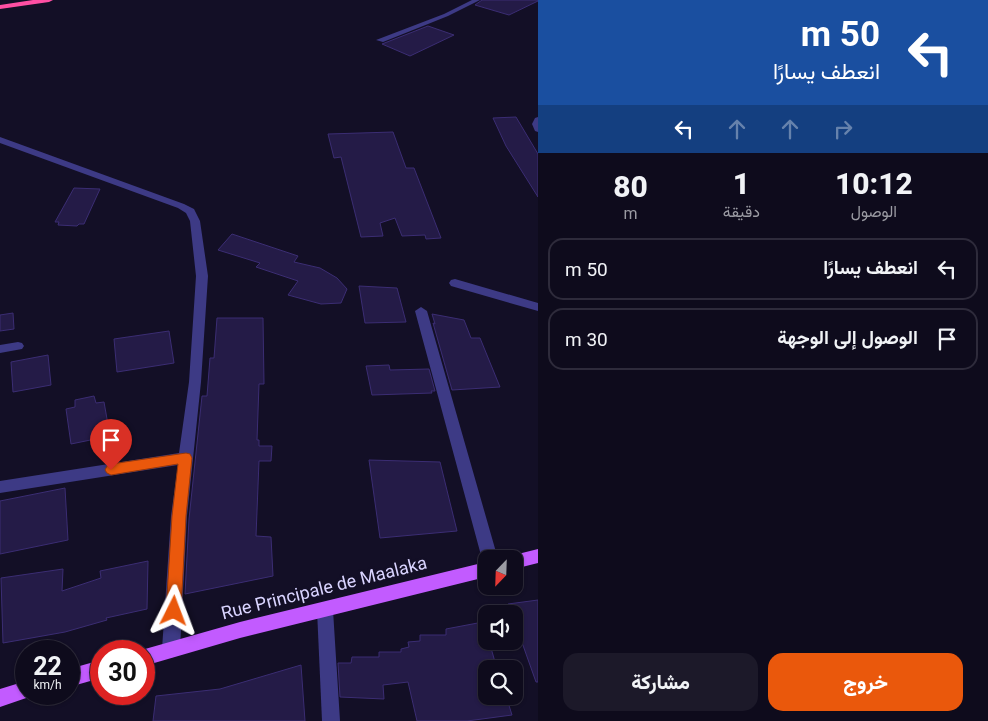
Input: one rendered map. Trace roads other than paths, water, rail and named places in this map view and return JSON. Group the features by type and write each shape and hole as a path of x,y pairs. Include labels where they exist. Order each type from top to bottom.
{"highway":[{"path":"0,7 49,0"}],"main road":[{"path":"523,560 538,556"},
{"name":"Rue Principale de Maalaka","path":"155,654 478,571"},
{"path":"0,698 15,693"}],"street":[{"path":"380,40 446,15 477,0"},
{"path":"538,120 536,124 538,128"},
{"path":"0,140 181,206 192,214 198,233 198,256 202,276 195,382 179,516 171,649"},
{"path":"455,283 538,307"},
{"path":"421,311 487,550"},
{"path":"0,349 18,346"},
{"path":"0,487 186,458"},
{"path":"325,610 331,721"}]}
